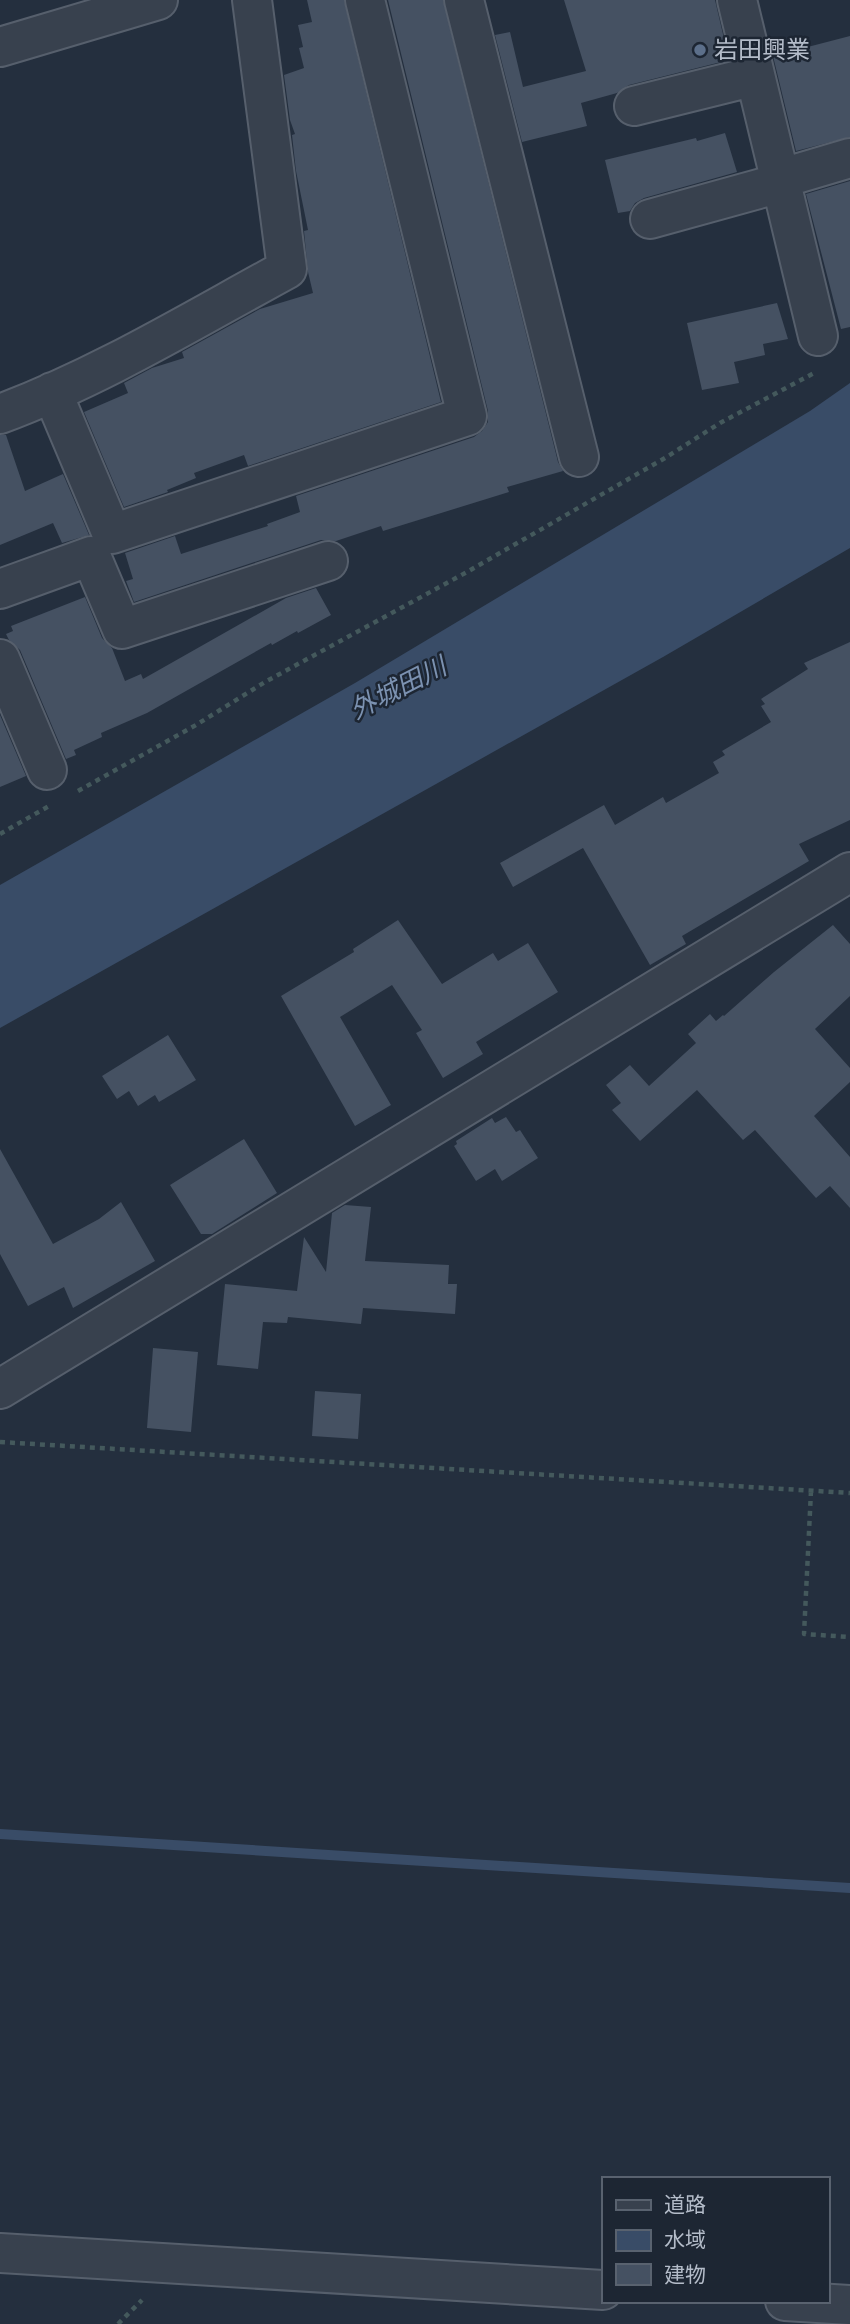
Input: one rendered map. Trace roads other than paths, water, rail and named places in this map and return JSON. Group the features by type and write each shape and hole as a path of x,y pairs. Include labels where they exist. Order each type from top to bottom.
{"street":[{"path":"0,414 111,364 287,269 252,0"},
{"path":"52,392 112,534 467,416 365,0"},
{"path":"464,0 579,457"},
{"path":"737,0 821,352"},
{"path":"0,47 140,2"},
{"path":"634,106 755,76"},
{"path":"650,219 850,158"},
{"path":"0,589 91,556 122,629 328,561"},
{"path":"0,659 57,789"},
{"path":"0,1389 850,872"},
{"path":"0,2253 602,2290"},
{"path":"818,2303 850,2305"}],"water":[{"name":"外城田川","path":"850,383 850,548 663,657 0,1028 0,885 355,683 810,411"}],"waterway":[{"path":"0,1834 850,1888"}],"place":[{"name":"岩田興業","path":"700,50"}]}
